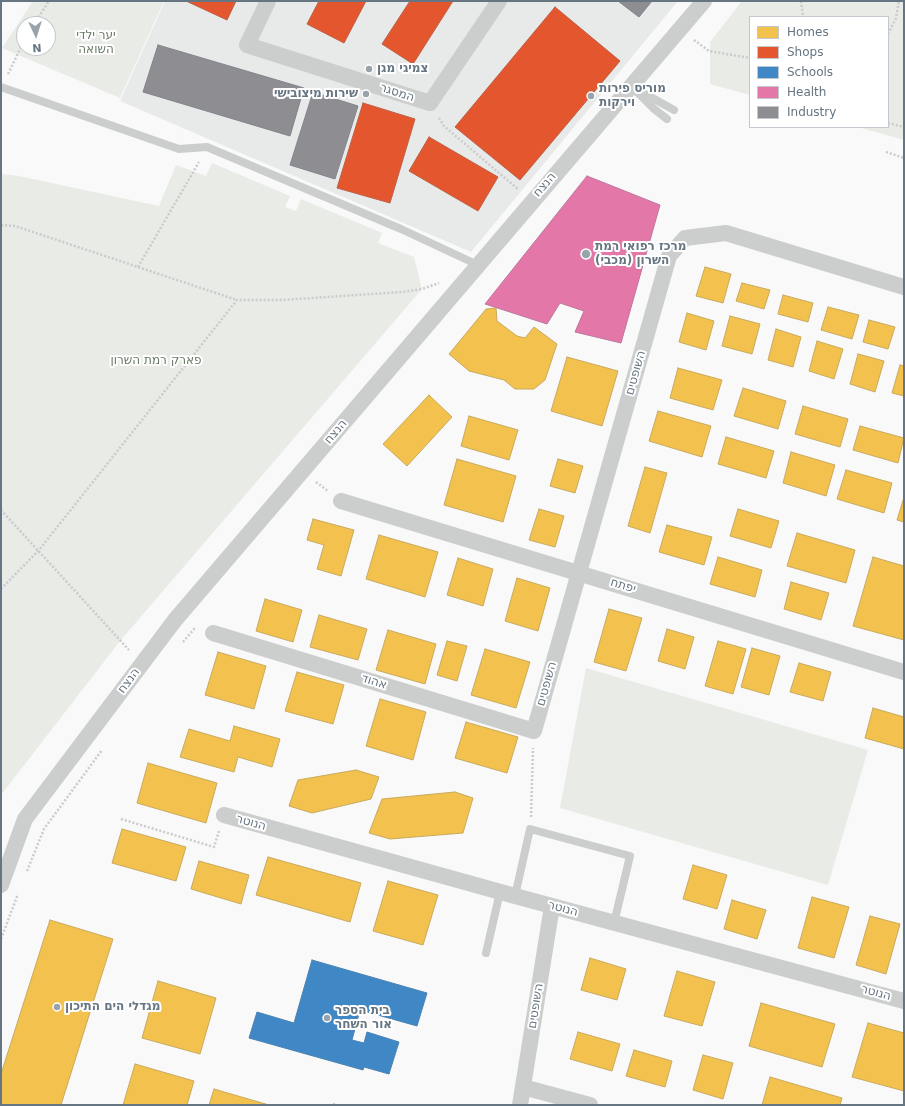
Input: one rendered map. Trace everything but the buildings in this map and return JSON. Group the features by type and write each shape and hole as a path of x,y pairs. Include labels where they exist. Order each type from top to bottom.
{"street":[{"name":"המסגר","path":"268,1 247,45 430,103 499,1"},
{"name":"הנצח","path":"1,885 25,819 176,620 678,29 704,1"},
{"name":"השופטים","path":"534,731 669,256 685,238 726,233 904,287"},
{"name":"יפתח","path":"341,501 904,672"},
{"name":"אהוד","path":"213,632 534,731"},
{"name":"הנוטר","path":"224,815 614,923 904,1001"},
{"name":"השופטים","path":"520,1105 552,906"},
{"path":"523,1087 590,1105"}],"lane":[{"path":"631,86 674,110"},
{"path":"631,86 653,108 667,119"},
{"path":"2,90 179,148 207,147 401,229 478,265"},
{"path":"486,953 530,829 630,856 614,923"}],"path":[{"path":"39,16 49,1"},
{"path":"801,1 803,16"},
{"path":"889,32 896,18 899,1"},
{"path":"678,29 709,51 749,58"},
{"path":"2,90 9,70 16,56"},
{"path":"430,103 444,126 532,201"},
{"path":"889,123 904,127"},
{"path":"138,267 207,147"},
{"path":"886,152 904,158"},
{"path":"1,225 15,226 237,300 282,300 402,292 422,289 443,282"},
{"path":"1,589 39,550 237,300"},
{"path":"303,471 341,501"},
{"path":"310,487 320,475"},
{"path":"1,510 39,550 120,641 143,663"},
{"path":"179,647 199,623"},
{"path":"530,829 534,731"},
{"path":"24,878 44,829 104,747"},
{"path":"121,819 214,847"},
{"path":"1,938 19,893"}],"shaded area":[{"path":"165,1 678,1 471,252 120,101"}],"green space":[{"name":"יער ילדי השואה","path":"33,1 164,1 120,98 21,56 56,56 56,16 23,16"},
{"path":"742,1 904,1 904,140 862,128 889,128 889,16 749,16 749,95 710,84 710,42"},
{"name":"יער ילדי השואה","path":"16,27 16,54 2,48"},
{"name":"פארק רמת השרון","path":"212,163 290,196 285,207 296,211 301,199 382,233 378,243 414,257 422,289 120,641 1,795 1,174 19,176 159,206 176,165 206,176"},
{"path":"586,668 868,750 828,885 560,808"}],"place":[{"name":"צמיגי מגן","path":"369,69"},
{"name":"שירות מיצובישי","path":"366,94"},
{"name":"מוריס פירות וירקות","path":"591,96"},
{"name":"מרכז רפואי רמת השרון (מכבי)","path":"586,254"},
{"name":"מגדלי הים התיכון","path":"57,1007"},
{"name":"בית הספר אור השחר","path":"327,1018"}]}
